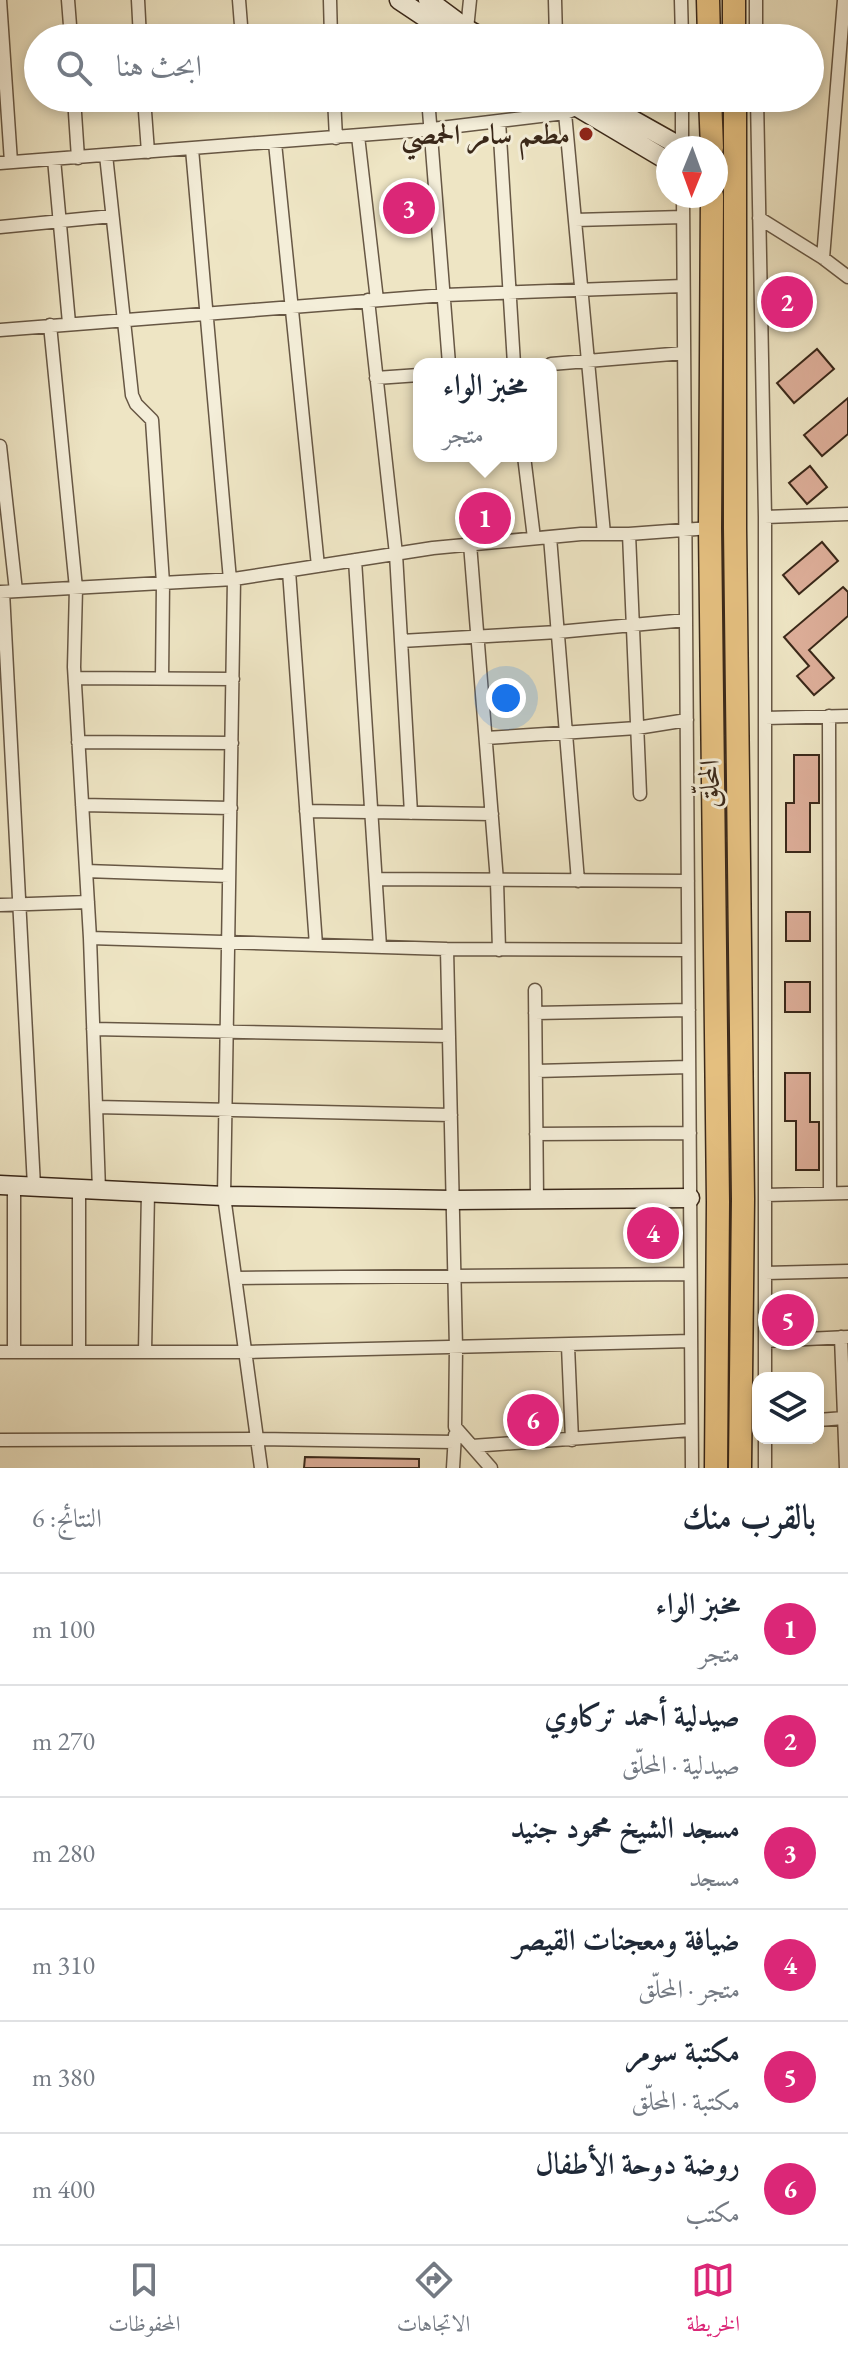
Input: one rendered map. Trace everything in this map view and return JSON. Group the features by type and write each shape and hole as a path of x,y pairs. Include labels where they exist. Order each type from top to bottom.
{"highway":[{"path":"708,0 709,24"},
{"path":"738,24 745,2"},
{"path":"711,112 712,136"},
{"name":"المحلّق","path":"735,112 735,528 743,1183 740,1468"},
{"name":"المحلّق","path":"712,208 710,528 718,1186 716,1468"}],"street":[{"path":"0,0 6,163 429,130 539,112"},
{"path":"68,0 70,24"},
{"path":"138,0 139,24"},
{"path":"239,0 241,24"},
{"path":"330,0 331,24"},
{"path":"399,0 427,19"},
{"path":"469,24 470,0"},
{"path":"555,0 556,24"},
{"path":"681,0 682,24"},
{"path":"823,258 844,0"},
{"path":"745,2 752,24"},
{"path":"75,112 78,158"},
{"path":"145,112 148,152"},
{"path":"335,112 336,138"},
{"path":"428,112 449,358"},
{"path":"575,112 575,220 604,534"},
{"path":"588,112 656,154"},
{"path":"595,112 656,137"},
{"path":"682,112 683,136"},
{"path":"757,112 765,517 765,1372"},
{"path":"499,121 514,358"},
{"path":"358,136 376,378 396,554 411,813"},
{"path":"275,143 318,566"},
{"path":"192,149 232,580 224,1196 261,1468"},
{"path":"106,155 132,395 136,404 152,420 163,583 162,679"},
{"path":"54,159 69,323"},
{"path":"683,208 692,1468"},
{"path":"0,227 112,216"},
{"path":"575,220 683,217"},
{"path":"759,218 848,277"},
{"path":"0,330 445,295 683,286"},
{"path":"50,325 76,588 75,678 90,938 99,1190"},
{"path":"557,364 684,353"},
{"path":"376,378 413,375"},
{"path":"0,446 34,1186"},
{"path":"525,462 534,538"},
{"path":"765,517 848,514"},
{"path":"6,592 232,580 470,544 710,528"},
{"path":"629,534 640,794"},
{"path":"550,537 578,881"},
{"path":"470,544 497,881 499,950"},
{"path":"355,560 380,947"},
{"path":"289,571 316,945"},
{"path":"401,641 558,632 686,620"},
{"path":"75,678 233,679"},
{"path":"829,716 830,1193"},
{"path":"765,718 848,716"},
{"path":"486,738 637,728 687,720"},
{"path":"78,742 232,743"},
{"path":"82,805 231,808"},
{"path":"306,811 492,814"},
{"path":"86,871 229,876"},
{"path":"376,879 688,881"},
{"path":"0,905 88,902"},
{"path":"90,938 447,949 688,950"},
{"path":"447,949 456,1348 453,1468"},
{"path":"535,990 537,1200"},
{"path":"535,1013 689,1010"},
{"path":"93,1029 449,1036"},
{"path":"536,1071 689,1067"},
{"path":"96,1107 451,1115"},
{"path":"536,1134 690,1133"},
{"path":"14,1352 7,1185 224,1196 452,1200 690,1198"},
{"path":"79,1189 79,1352"},
{"path":"145,1352 148,1192"},
{"path":"765,1195 848,1193"},
{"path":"765,1273 848,1271"},
{"path":"236,1278 690,1274"},
{"path":"765,1341 845,1337 846,1468"},
{"path":"0,1352 247,1352 691,1341"},
{"path":"568,1346 572,1440"},
{"path":"824,1420 844,1418"},
{"path":"455,1427 491,1468"},
{"path":"472,1446 691,1430"},
{"path":"0,1440 454,1442"},
{"path":"765,1444 765,1468"}],"building":[{"path":"817,349 834,369 794,403 777,383"},
{"path":"848,398 848,434 822,456 804,435"},
{"path":"810,466 827,487 807,504 789,483"},
{"path":"822,542 838,561 799,594 783,575"},
{"path":"843,587 848,592 848,616 809,650 834,678 814,695 797,676 809,666 784,637"},
{"path":"794,755 819,755 819,803 810,803 810,852 786,852 786,803 794,803"},
{"path":"786,912 810,912 810,941 786,941"},
{"path":"785,982 810,982 810,1012 785,1012"},
{"path":"785,1073 810,1073 810,1122 819,1122 819,1170 796,1170 796,1121 785,1121"},
{"path":"305,1457 419,1459 419,1468 304,1468"}],"place":[{"name":"مطعم سامر الحمصي","path":"586,134"},
{"name":"مسجد الشيخ محمود جنيد","path":"409,208"},
{"name":"صيدلية أحمد تركاوي","path":"787,302"},
{"name":"مخبز الواء","path":"485,518"},
{"name":"ضيافة ومعجنات القيصر","path":"653,1233"},
{"name":"مكتبة سومر","path":"788,1320"},
{"name":"روضة دوحة الأطفال","path":"533,1420"}]}
